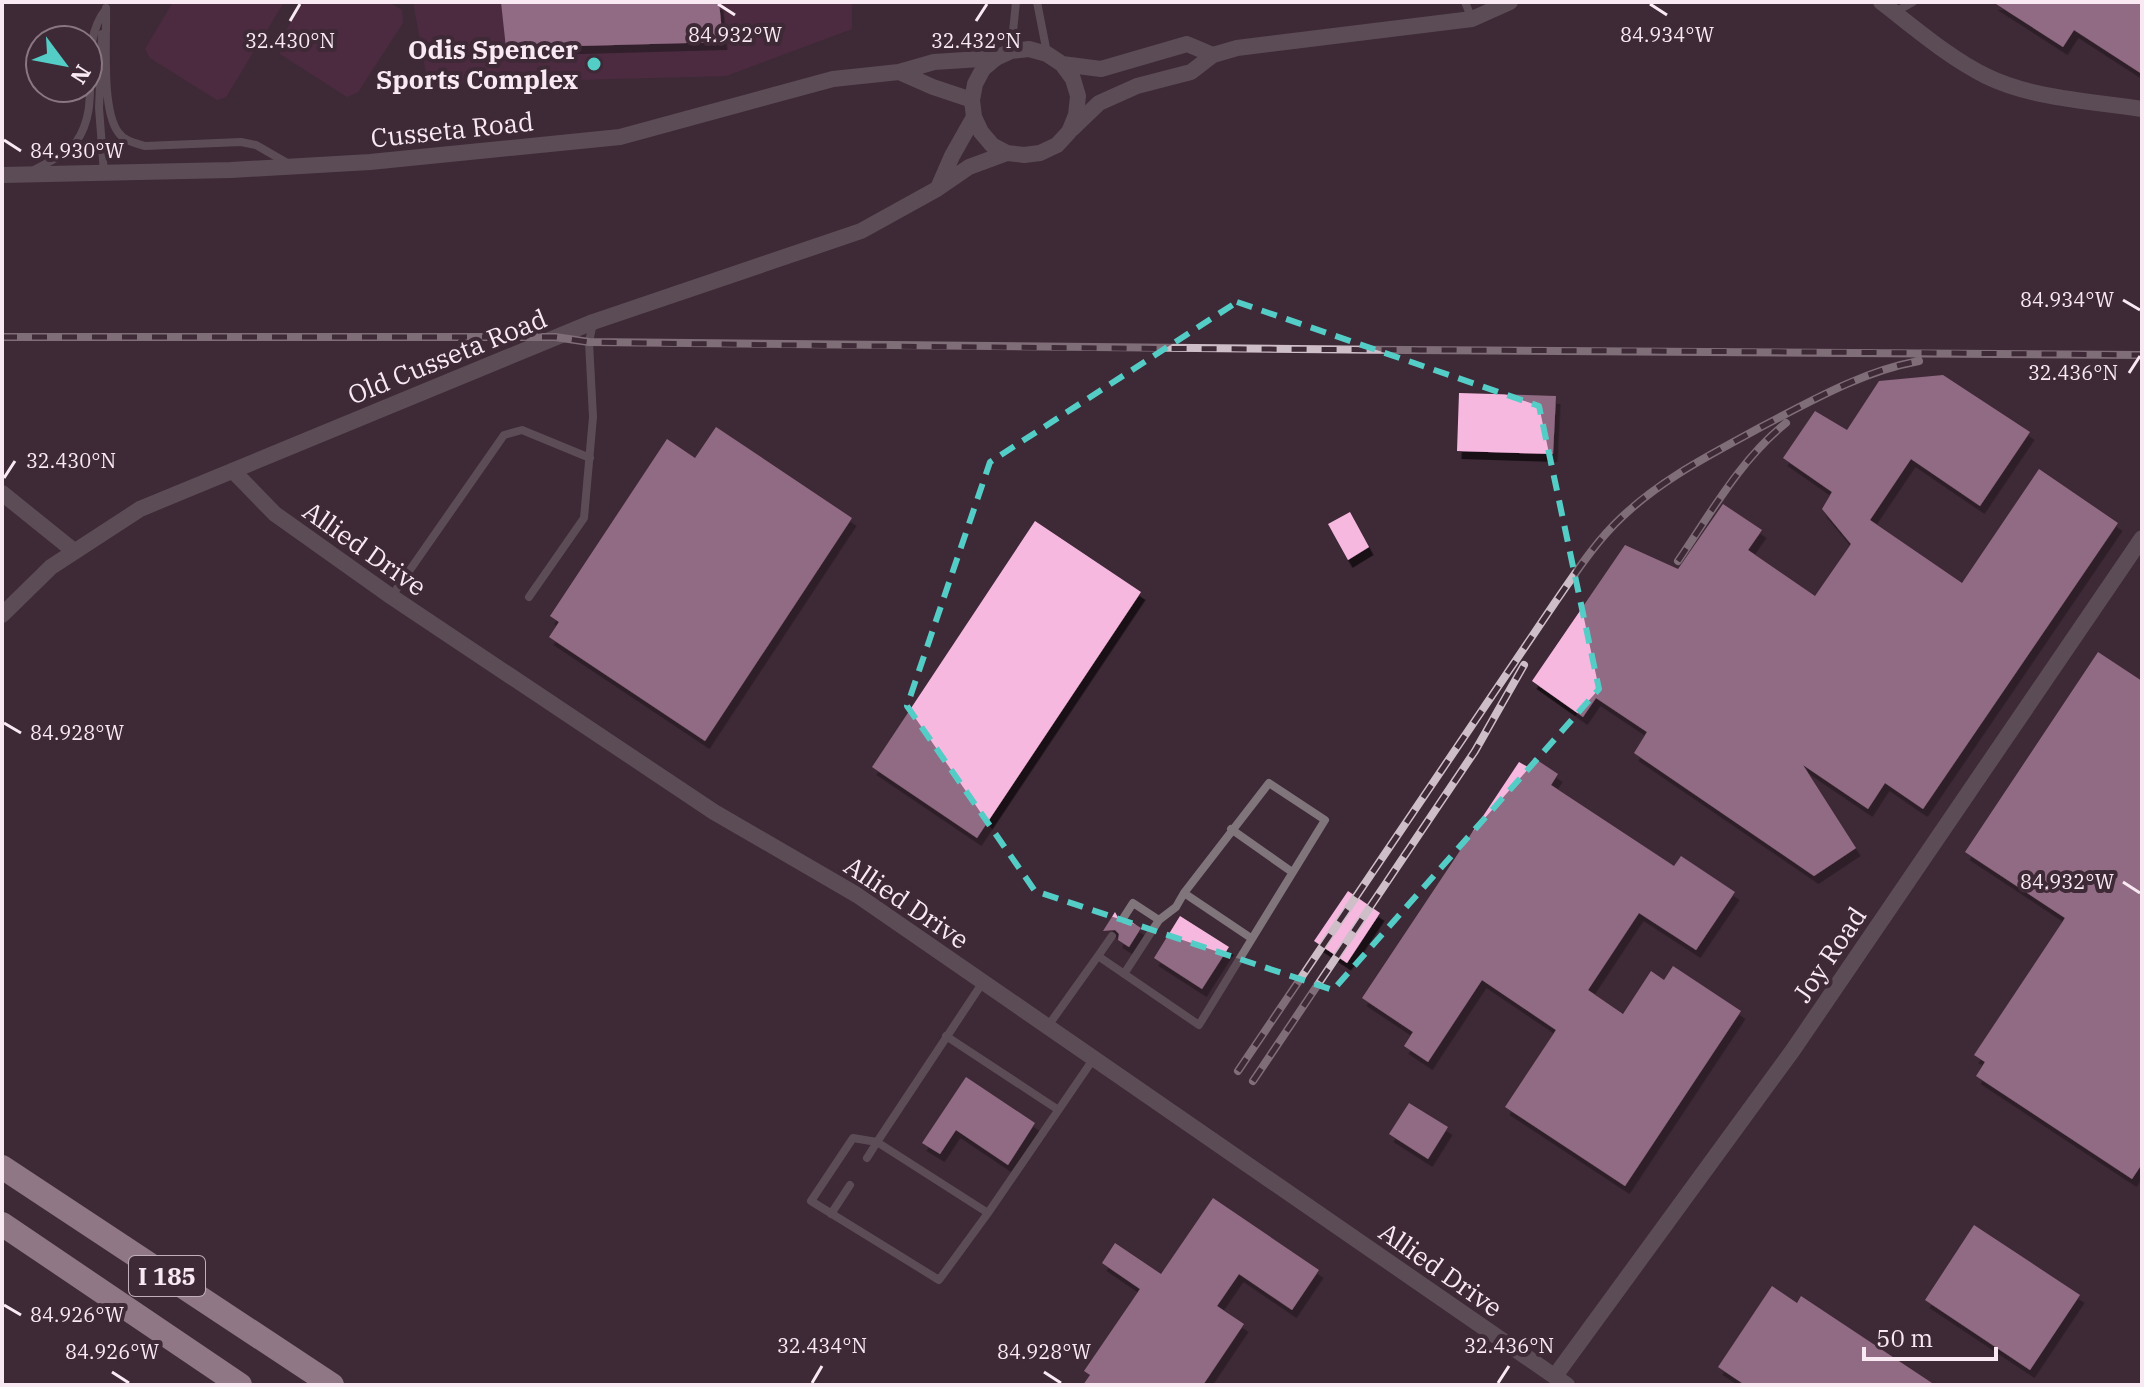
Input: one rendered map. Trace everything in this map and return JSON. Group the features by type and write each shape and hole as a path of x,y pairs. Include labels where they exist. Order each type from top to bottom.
{"highway":[{"name":"I 185","path":"2,1167 332,1385"},
{"name":"I 185","path":"2,1224 240,1385"}],"street":[{"name":"Cusseta Road","path":"1007,153 1040,153 1057,145 1099,103 1137,86 1191,72 1213,55 1237,48 1472,19 1510,2"},
{"path":"1888,7 1960,61 1989,77 2037,93 2142,109"},
{"name":"Cusseta Road","path":"2,175 370,162 620,137 833,79 899,72 934,62 1029,49 1047,54 1062,64 1101,69 1187,44 1213,55"},
{"path":"937,189 973,109 975,84 983,69 1004,54"},
{"path":"1062,64 1073,79 1078,96 1076,115 1069,132"},
{"name":"Cusseta Road","path":"899,72 973,109"},
{"path":"973,109 987,139 1007,153"},
{"name":"Old Cusseta Road","path":"2,615 51,567 140,509 593,322 861,231 937,189 969,167 1007,153"},
{"name":"Allied Drive","path":"233,471 275,514 391,597 714,812 857,895 1561,1381"},
{"path":"2,493 74,551"},
{"name":"Joy Road","path":"1561,1381 1793,1050 2142,538"}],"lane":[{"path":"1004,54 1016,2"},
{"path":"1037,2 1047,54"},
{"path":"1465,2 1472,19"},
{"path":"1888,7 1913,2"},
{"path":"107,5 108,111 118,134 130,142 145,146 241,142 256,145 293,166"},
{"path":"104,173 99,80 107,5"},
{"path":"26,174 76,142 89,109 90,45 97,20 107,5"},
{"path":"529,597 584,518 593,417 589,342 593,322"},
{"path":"391,597 504,435 522,430 590,458"},
{"path":"1098,956 1124,974 1199,1025 1325,820 1269,783 1231,829 1176,907 1159,920 1124,974"},
{"path":"1231,829 1292,872"},
{"path":"1184,893 1251,938"},
{"path":"1124,917 1133,903 1159,920"},
{"path":"1048,1026 1112,936"},
{"path":"867,1158 983,982"},
{"path":"946,1036 1057,1109"},
{"path":"988,1213 877,1142 853,1138 811,1201 939,1280 988,1213 1094,1058"},
{"path":"831,1214 850,1185"}],"highlighted area":[{"path":"1237,302 1539,406 1599,689 1333,990 1035,891 907,706 990,462"}],"shaded area":[{"path":"173,2 284,2 226,97 217,100 150,58 145,49"},
{"path":"303,2 388,2 402,10 403,23 358,92 347,97 280,54 279,42"},
{"path":"413,2 852,2 852,29 726,76 428,84"}],"building":[{"path":"501,2 719,2 723,42 506,48"},
{"path":"1993,2 2142,2 2142,74 2074,30 2063,47"},
{"path":"1943,375 2030,432 1980,506 1911,459 1870,520 1962,583 2039,469 2118,523 1923,809 1885,783 1868,809 1803,765 1856,848 1814,876 1634,753 1647,732 1596,698 1583,717 1532,681 1625,545 1678,569 1723,504 1762,530 1748,550 1815,596 1851,544 1822,509 1832,492 1783,458 1815,411 1847,430 1879,381"},
{"path":"1459,393 1556,396 1553,454 1457,451"},
{"path":"716,427 852,518 705,741 549,637 559,622 550,616 667,439 695,458"},
{"path":"1350,512 1369,547 1348,560 1328,524"},
{"path":"1035,521 1141,592 977,838 872,767"},
{"path":"2098,652 2142,681 2142,1164 2132,1179 1976,1076 1985,1062 1974,1055 2065,918 1965,852"},
{"path":"1534,758 1558,774 1551,785 1674,866 1681,856 1735,892 1696,950 1639,913 1588,990 1623,1014 1651,971 1664,980 1673,966 1741,1011 1625,1186 1505,1107 1556,1030 1482,980 1428,1062 1404,1046 1413,1032 1362,998 1519,762 1528,767"},
{"path":"1348,891 1380,913 1347,963 1314,941"},
{"path":"1115,912 1121,923 1130,921 1141,928 1129,947 1118,940 1119,934 1115,930 1103,931"},
{"path":"1180,916 1229,947 1202,989 1154,958"},
{"path":"966,1077 1035,1123 1008,1165 956,1130 940,1154 922,1143"},
{"path":"1409,1103 1448,1127 1428,1159 1389,1134"},
{"path":"1213,1198 1319,1270 1292,1310 1239,1274 1217,1306 1244,1324 1203,1385 1083,1385 1090,1375 1084,1371 1140,1289 1102,1263 1115,1243 1161,1274"},
{"path":"1974,1225 2080,1295 2030,1370 1925,1300"},
{"path":"1772,1286 1797,1303 1801,1296 1935,1385 1745,1385 1718,1367"}],"railway":[{"path":"2,337 555,337 589,342 783,345 2142,355"},
{"path":"1238,1071 1554,604 1612,527 1671,479 1761,427 1858,379 1919,361"},
{"path":"1678,561 1740,470 1786,423"},
{"path":"1253,1081 1475,751 1524,665"}],"place":[{"name":"Odis Spencer Sports Complex","path":"594,64"}]}
